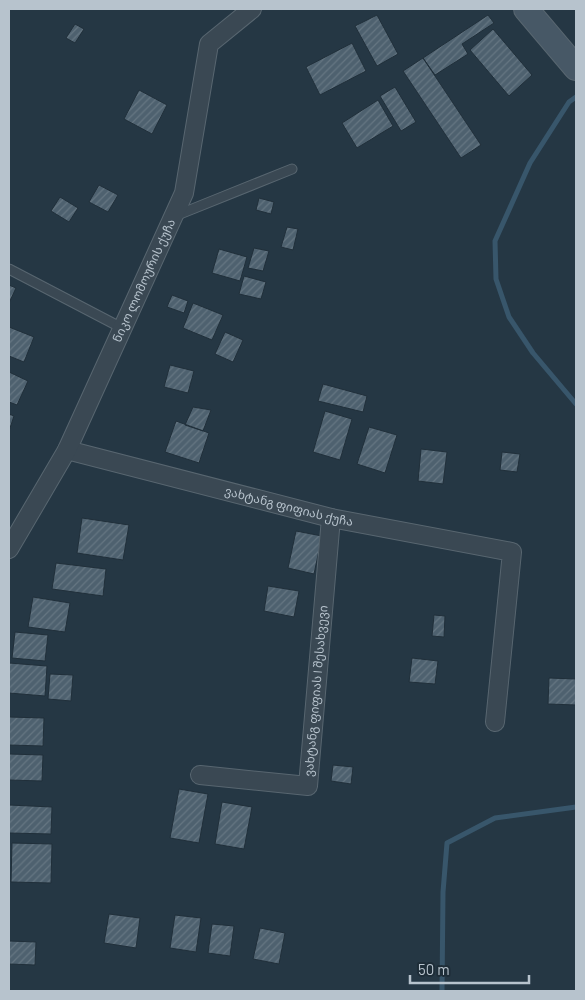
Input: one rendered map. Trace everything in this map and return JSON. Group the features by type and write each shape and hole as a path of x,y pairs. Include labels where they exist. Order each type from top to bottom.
{"main road":[{"path":"526,9 570,60"}],"street":[{"name":"ნიკო ლომოურის ქუჩა","path":"9,549 67,450 184,193 209,44 252,9"},
{"name":"ვახტანგ ფიფიას ქუჩა","path":"67,450 331,518 512,552 496,722"},
{"name":"ვახტანგ ფიფიას I შესახვევი","path":"200,775 308,786 331,518"}],"lane":[{"path":"173,217 292,170"},
{"path":"9,269 122,328"}],"building":[{"path":"377,15 398,54 377,66 355,26"},
{"path":"488,15 494,23 462,44 468,54 435,75 423,58"},
{"path":"75,24 84,29 75,43 66,38"},
{"path":"493,29 532,75 509,96 470,50"},
{"path":"352,43 366,71 320,95 306,67"},
{"path":"423,58 481,145 461,158 403,71"},
{"path":"395,87 416,122 401,131 380,96"},
{"path":"139,90 167,105 152,134 124,119"},
{"path":"378,100 393,126 357,148 342,123"},
{"path":"99,185 118,195 108,212 89,202"},
{"path":"60,197 78,208 69,222 51,211"},
{"path":"259,198 274,202 271,214 256,210"},
{"path":"287,227 298,229 293,250 281,247"},
{"path":"254,248 269,251 263,271 248,268"},
{"path":"219,249 247,257 240,281 212,273"},
{"path":"244,276 266,282 261,299 239,294"},
{"path":"9,285 16,288 9,303"},
{"path":"172,295 188,301 184,313 167,307"},
{"path":"193,303 223,315 212,340 183,328"},
{"path":"9,327 34,337 24,362 9,356"},
{"path":"225,332 243,340 233,362 215,354"},
{"path":"170,365 194,371 188,393 164,387"},
{"path":"9,372 28,381 17,405 9,402"},
{"path":"323,384 367,396 363,412 318,401"},
{"path":"193,407 211,410 203,431 185,425"},
{"path":"325,411 352,419 340,460 313,452"},
{"path":"9,414 14,416 9,431"},
{"path":"176,421 209,433 199,463 165,452"},
{"path":"369,427 397,435 385,473 357,464"},
{"path":"421,449 447,452 443,484 418,481"},
{"path":"502,452 520,454 517,472 500,470"},
{"path":"82,518 129,525 123,560 77,553"},
{"path":"296,531 322,536 314,574 288,568"},
{"path":"56,563 106,569 103,596 52,589"},
{"path":"268,586 299,591 294,617 264,611"},
{"path":"33,597 70,603 65,632 28,627"},
{"path":"434,615 445,616 444,637 432,636"},
{"path":"15,632 48,635 45,661 12,658"},
{"path":"412,658 438,661 435,684 409,682"},
{"path":"9,663 47,666 45,696 9,693"},
{"path":"50,674 73,675 71,701 48,699"},
{"path":"549,678 576,679 576,705 548,704"},
{"path":"9,717 44,718 43,746 9,745"},
{"path":"9,754 43,755 42,781 9,780"},
{"path":"333,765 353,767 351,784 331,781"},
{"path":"179,789 208,794 199,843 170,838"},
{"path":"222,802 252,807 244,849 215,844"},
{"path":"9,805 52,807 51,834 9,833"},
{"path":"12,843 52,844 51,883 11,882"},
{"path":"109,914 140,918 136,948 104,943"},
{"path":"175,915 201,918 196,952 170,948"},
{"path":"212,924 234,926 230,956 208,953"},
{"path":"260,928 285,933 279,964 253,959"},
{"path":"9,941 36,942 35,965 9,964"}],"waterway":[{"path":"576,97 569,102 530,163 495,241 496,279 509,317 533,353 576,404"},
{"path":"442,991 443,892 447,843 495,818 576,807"}]}
